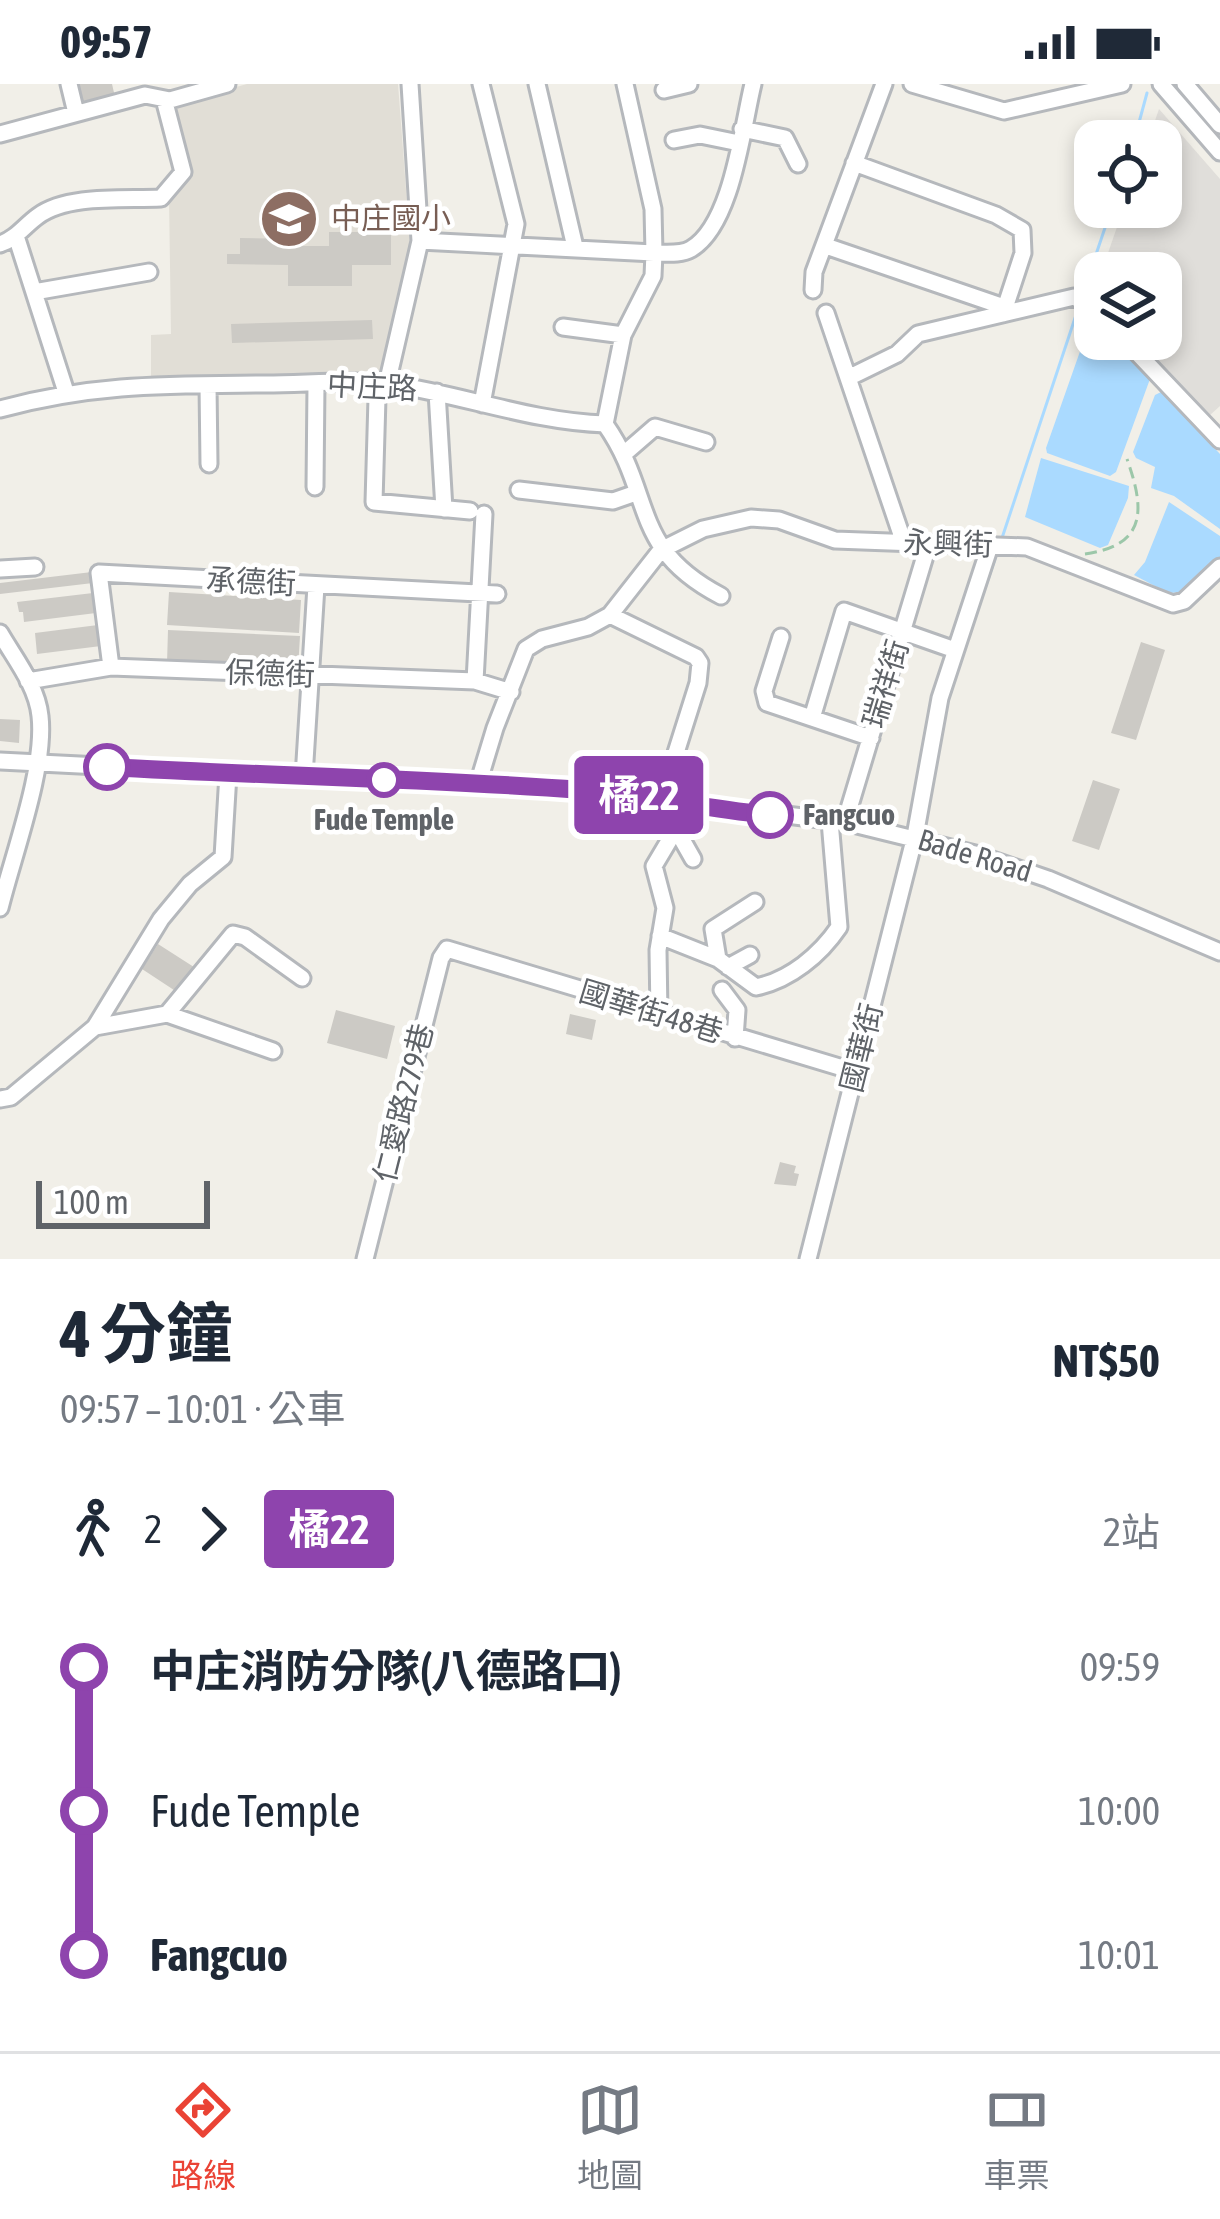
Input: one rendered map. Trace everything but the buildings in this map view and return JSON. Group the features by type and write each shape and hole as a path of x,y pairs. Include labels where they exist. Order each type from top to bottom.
{"street":[{"path":"69,84 76,113"},
{"path":"0,134 145,95 164,99 227,84"},
{"path":"410,84 421,241 387,384 377,398 374,502 477,512 488,593 475,681"},
{"path":"481,84 516,224 482,404"},
{"path":"537,84 575,248"},
{"path":"625,84 653,208 653,277 623,335 605,424 625,452 636,493 661,550 690,579 722,596"},
{"path":"664,90 689,84"},
{"path":"421,241 687,253 710,234 722,209 753,84"},
{"path":"813,290 814,272 884,84"},
{"path":"912,84 1004,111 1122,84"},
{"path":"1161,84 1220,152"},
{"path":"1185,84 1220,125"},
{"path":"66,392 34,292 8,240 38,215 64,205 161,198 183,172 164,99"},
{"path":"674,140 700,135 784,139 798,164"},
{"path":"854,163 996,214 1022,230 1023,254 1008,310"},
{"path":"826,246 1008,310"},
{"path":"34,292 149,272"},
{"path":"848,378 897,354 918,334 1008,310 1074,304"},
{"path":"826,313 904,543"},
{"path":"563,327 623,335"},
{"path":"1144,360 1220,440"},
{"path":"315,487 316,384"},
{"name":"中庄路","path":"4,408 66,392 128,385 387,384 605,424"},
{"path":"208,385 209,464"},
{"path":"0,388 4,408"},
{"path":"436,392 444,509"},
{"path":"625,452 655,427 706,442"},
{"path":"519,490 613,501 636,493"},
{"name":"永興街","path":"661,550 703,529 751,518 779,520 835,540 1027,547 1173,604 1184,601 1220,567"},
{"name":"瑞祥街","path":"838,821 871,737 928,546"},
{"name":"國華街","path":"808,1259 915,836 940,698 996,546"},
{"path":"478,784 494,728 526,650 542,639 588,627 610,615 661,550"},
{"path":"0,569 35,567"},
{"name":"承德街","path":"111,667 99,573 488,593"},
{"path":"304,777 316,586"},
{"path":"812,718 844,611 955,650"},
{"path":"610,615 700,663 662,797"},
{"path":"0,633 6,653 28,680 40,717 37,764 0,908"},
{"path":"781,637 764,698 767,703 871,737"},
{"name":"保德街","path":"28,680 111,667 475,681 511,692"},
{"name":"Bade Road","path":"0,761 662,797 724,811 838,821 915,836 1048,879 1216,944"},
{"path":"0,1099 11,1097 94,1027 160,919 190,884 224,857 228,774"},
{"path":"659,1015 665,908 654,866 676,830 682,802"},
{"path":"661,936 723,963 756,987 777,983 839,927 838,821"},
{"path":"676,830 693,859"},
{"path":"723,963 713,929 755,902"},
{"path":"167,1014 233,934 245,937 302,978"},
{"name":"國華街48巷","path":"447,950 856,1072"},
{"name":"仁愛路279巷","path":"364,1259 441,958 447,950"},
{"path":"723,963 750,955"},
{"path":"722,990 737,1010 735,1038"},
{"path":"94,1027 167,1014 273,1051"}],"path":[{"path":"1067,563 1085,554 1113,550 1132,535 1139,512 1127,459"}],"shaded area":[{"name":"中庄國小","path":"247,84 398,84 410,242 383,374 151,376 151,335 171,334 169,197 192,177 172,105"},
{"path":"1182,135 1220,179 1220,406 1210,415 1154,360 1182,360 1182,252 1108,252 1117,228 1182,228"}],"water":[{"path":"1077,360 1132,360 1150,379 1116,472 1110,476 1047,453"},
{"path":"1161,392 1220,454 1220,529 1174,496 1151,488 1155,467 1133,452 1155,395"},
{"path":"1041,458 1129,486 1108,545 1100,548 1025,517"},
{"path":"1169,502 1220,536 1220,562 1187,592 1168,593 1134,575 1145,562"}],"waterway":[{"path":"1140,120 1147,93"},
{"path":"1097,252 1105,228"},
{"path":"1001,541 1074,321"},
{"path":"947,700 998,550"}],"bus line":[{"name":"橘22","path":"107,767 577,790 662,797 724,811 770,815"}],"place":[{"name":"中庄國小","path":"289,219"},
{"name":"Fude Temple","path":"384,780"},
{"name":"Fangcuo","path":"770,815"}]}
